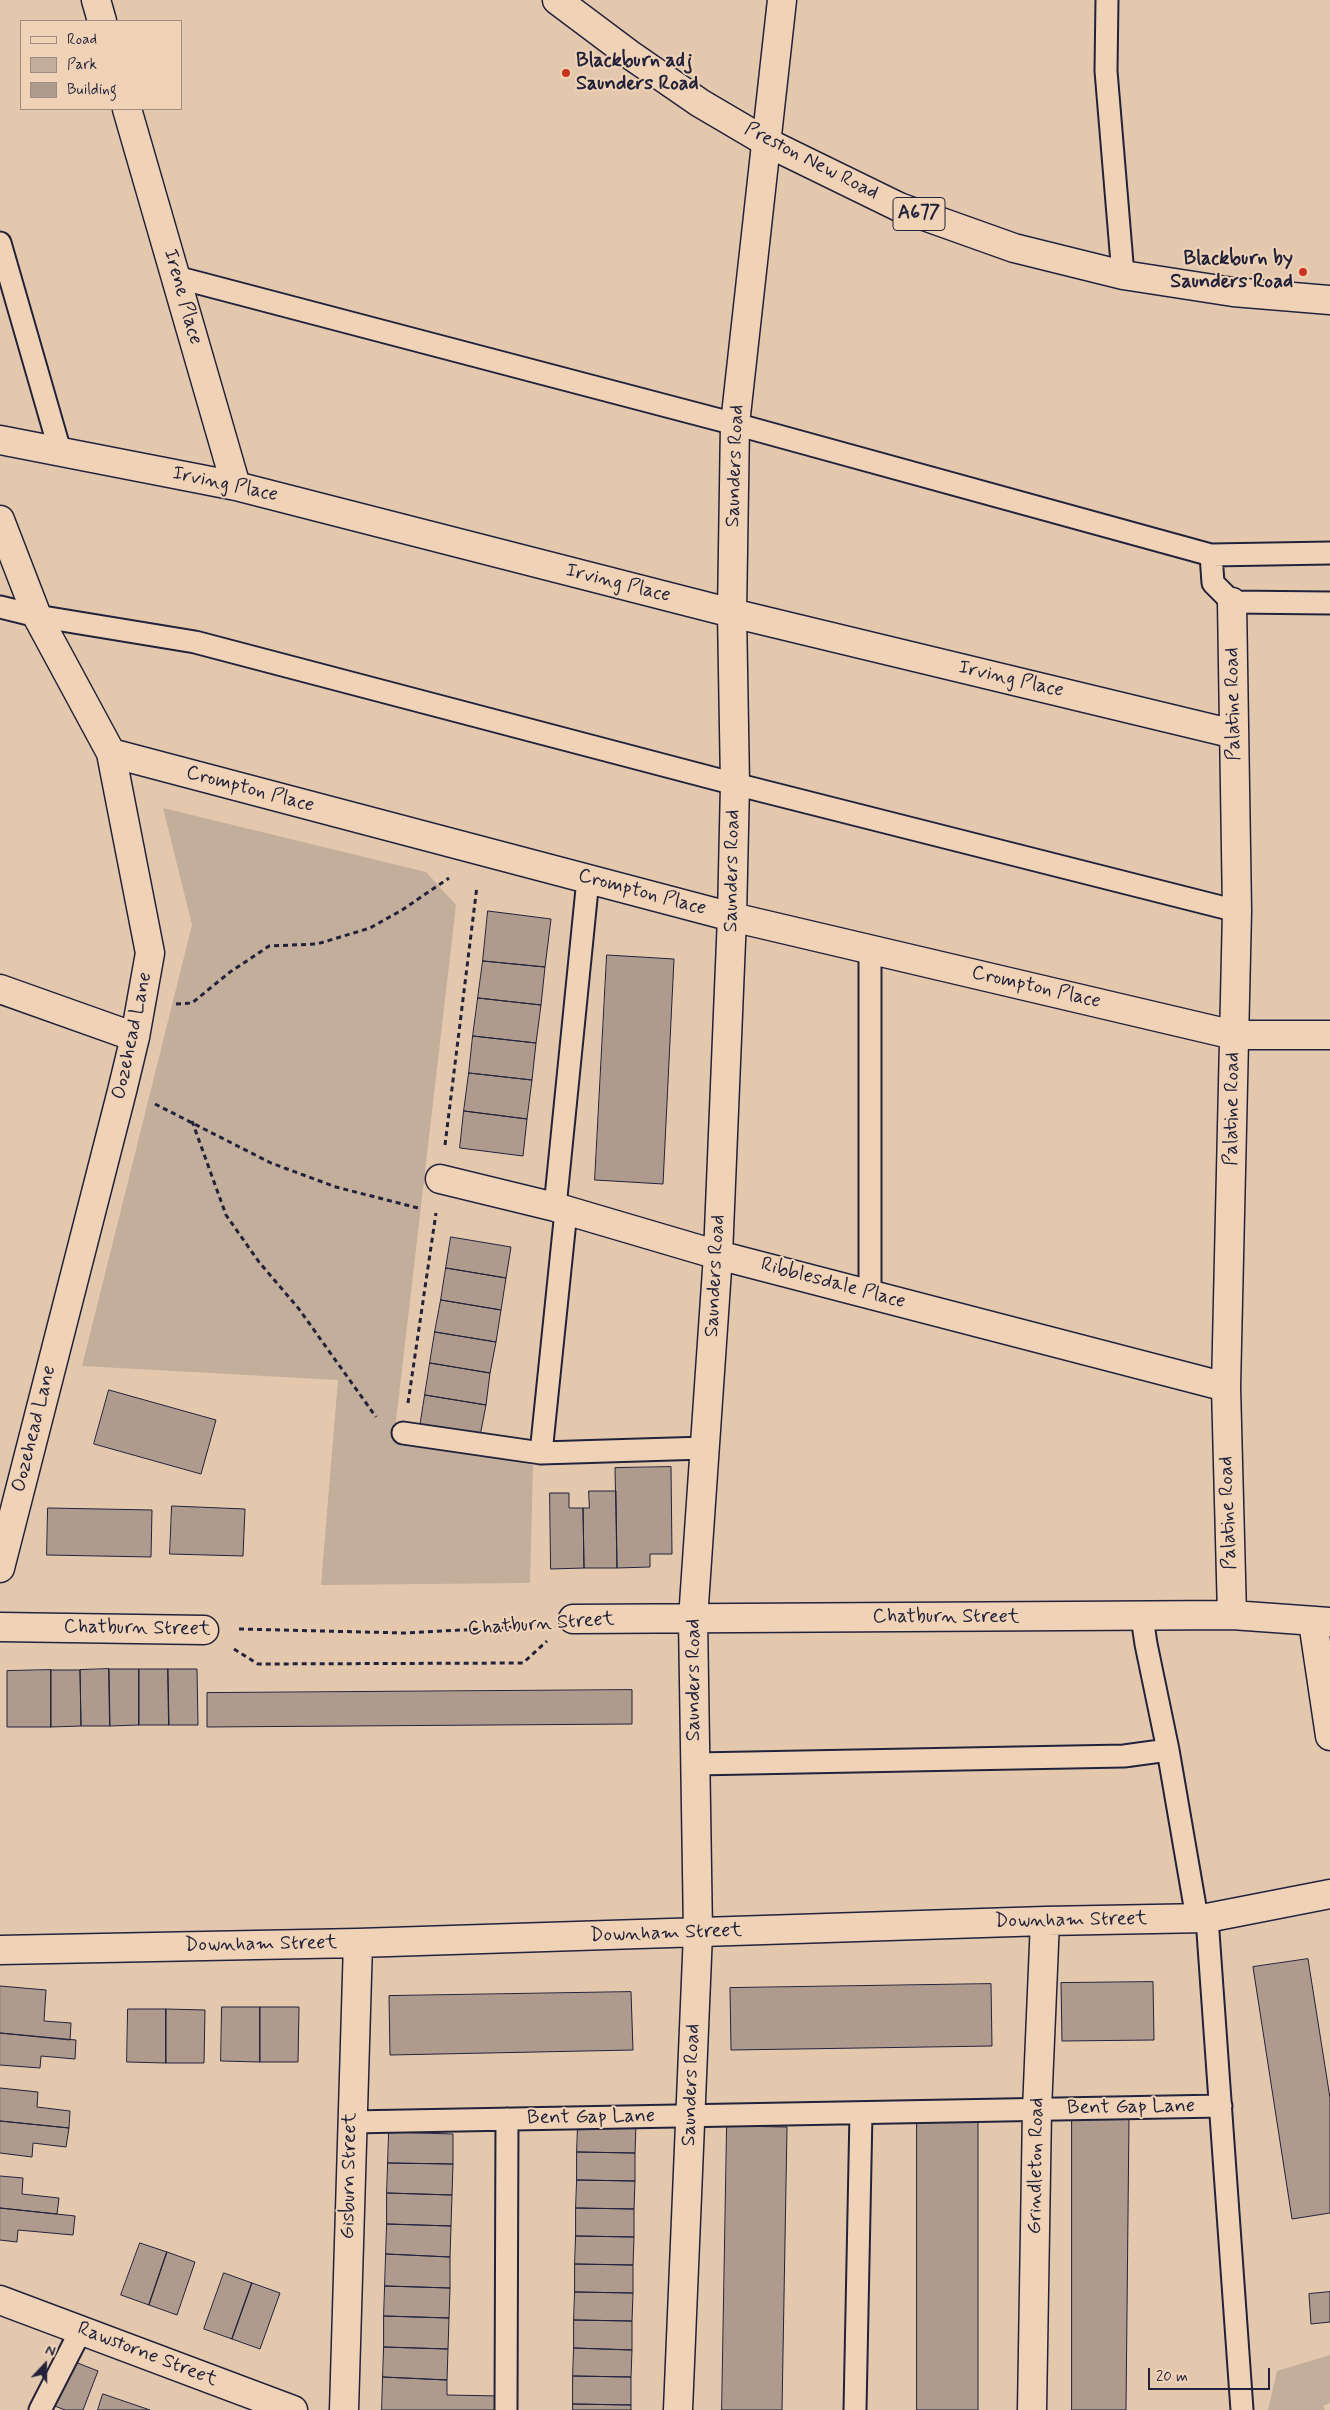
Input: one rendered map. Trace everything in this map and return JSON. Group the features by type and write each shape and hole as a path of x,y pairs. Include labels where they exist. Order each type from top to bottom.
{"main road":[{"path":"96,0 102,20"},
{"name":"Preston New Road","path":"557,0 629,54 700,103 768,143 899,207 1014,248 1123,275 1233,292 1330,300"},
{"name":"Saunders Road","path":"678,2410 698,1933 693,1619 718,1255 732,917 735,784 732,613 735,424 768,143 782,0"},
{"name":"Irene Place","path":"127,110 236,486"},
{"name":"Irving Place","path":"0,440 236,486 732,613 1234,734"},
{"name":"Oozehead Lane","path":"0,520 37,616 111,753 150,953 135,1037 122,1091 0,1568"},
{"name":"Palatine Road","path":"1232,602 1237,911 1226,1387 1232,1615"},
{"name":"Crompton Place","path":"111,753 732,917 1234,1035 1330,1035"},
{"path":"0,989 135,1037"},
{"name":"Ribblesdale Place","path":"440,1179 561,1209 718,1255 1226,1387"},
{"name":"Chatburn Street","path":"573,1619 1232,1615 1322,1622"},
{"path":"1322,1622 1330,1736"},
{"name":"Chatburn Street","path":"0,1627 204,1630"},
{"name":"Downham Street","path":"0,1950 358,1943 1045,1921 1202,1918 1330,1894"},
{"name":"Grindleton Road","path":"1032,2410 1037,2110 1045,1921"},
{"name":"Gisburn Street","path":"344,2410 351,2122 358,1943"},
{"name":"Rawstorne Street","path":"0,2300 293,2410"}],"lane":[{"path":"1107,0 1106,71 1123,275"},
{"path":"0,243 60,452"},
{"path":"176,277 735,424 1211,555 1330,553"},
{"path":"1211,555 1214,583 1232,602 1330,603"},
{"path":"0,607 37,616 195,642 735,784 1237,911"},
{"path":"542,1453 588,879"},
{"path":"870,950 870,1294"},
{"path":"403,1433 542,1453 705,1448"},
{"name":"Bent Gap Lane","path":"1142,1617 1202,1918 1220,2106 1242,2410"},
{"path":"695,1764 1124,1756 1168,1750"},
{"name":"Bent Gap Lane","path":"351,2122 1220,2106"},
{"path":"855,2410 861,2113"},
{"path":"506,2410 507,2119"},
{"path":"40,2410 81,2330"}],"path":[{"path":"141,1006 192,1003 230,972 269,946 317,944 370,928 402,910 447,880 482,851"},
{"path":"122,1091 172,1110 271,1164 336,1187 436,1213"},
{"path":"192,1121 226,1215 259,1262 299,1309 383,1426 403,1433"},
{"path":"204,1630 258,1664 524,1663 573,1619"},
{"name":"Chatburn Street","path":"204,1630 405,1633 539,1626 573,1619"}],"green space":[{"path":"163,808 426,872 456,905 394,1438 533,1465 530,1583 321,1585 338,1380 82,1366 192,925"},
{"path":"1330,2355 1330,2403 1323,2406 1325,2410 1268,2410 1277,2371"}],"building":[{"path":"488,911 551,919 545,967 483,961"},
{"path":"607,955 674,959 663,1184 595,1180"},
{"path":"483,961 545,967 541,1005 478,998"},
{"path":"478,998 541,1005 536,1043 473,1036"},
{"path":"473,1036 536,1043 532,1080 469,1073"},
{"path":"469,1073 532,1080 527,1119 464,1111"},
{"path":"464,1111 527,1119 523,1156 460,1148"},
{"path":"451,1237 511,1247 506,1278 446,1268"},
{"path":"446,1268 506,1278 501,1310 441,1300"},
{"path":"441,1300 501,1310 496,1342 435,1332"},
{"path":"435,1332 496,1342 490,1373 430,1363"},
{"path":"430,1363 490,1373 486,1405 425,1395"},
{"path":"109,1390 216,1420 201,1474 94,1444"},
{"path":"425,1395 486,1405 480,1436 420,1427"},
{"path":"671,1467 672,1554 650,1554 650,1567 617,1568 615,1468"},
{"path":"589,1491 616,1491 617,1568 584,1568 583,1508 589,1508"},
{"path":"550,1493 569,1493 569,1508 583,1508 584,1568 551,1569"},
{"path":"172,1506 245,1509 243,1556 170,1554"},
{"path":"48,1508 152,1510 151,1557 47,1555"},
{"path":"109,1669 139,1669 139,1725 110,1726"},
{"path":"109,1669 110,1726 81,1726 80,1670"},
{"path":"139,1669 168,1669 169,1725 139,1725"},
{"path":"168,1669 197,1669 198,1725 169,1725"},
{"path":"51,1670 80,1670 81,1726 51,1727"},
{"path":"51,1670 51,1727 7,1727 7,1671"},
{"path":"632,1690 632,1724 207,1727 207,1693"},
{"path":"1308,1959 1330,2098 1330,2213 1292,2219 1253,1967"},
{"path":"1153,1982 1154,2040 1062,2041 1061,1983"},
{"path":"991,1984 992,2046 731,2050 730,1988"},
{"path":"0,1986 46,1990 44,2021 71,2023 70,2040 0,2033"},
{"path":"631,1992 633,2050 390,2055 389,1996"},
{"path":"222,2007 260,2007 260,2062 221,2061"},
{"path":"260,2007 299,2007 298,2062 260,2062"},
{"path":"128,2009 166,2009 166,2063 127,2062"},
{"path":"166,2009 205,2010 204,2063 166,2063"},
{"path":"0,2033 76,2040 75,2059 41,2056 40,2068 0,2065"},
{"path":"0,2088 38,2092 37,2107 70,2111 69,2128 0,2121"},
{"path":"1072,2116 1129,2117 1126,2410 1072,2410"},
{"path":"917,2119 978,2120 978,2410 917,2410"},
{"path":"0,2121 69,2128 66,2147 33,2143 32,2157 0,2153"},
{"path":"578,2124 636,2125 635,2153 577,2152"},
{"path":"727,2126 787,2127 782,2410 722,2410"},
{"path":"389,2132 453,2134 453,2164 388,2163"},
{"path":"577,2152 635,2153 635,2181 577,2180"},
{"path":"388,2163 453,2164 452,2195 387,2193"},
{"path":"0,2176 23,2178 22,2194 59,2198 57,2214 0,2208"},
{"path":"577,2180 635,2181 634,2209 576,2208"},
{"path":"387,2193 452,2195 451,2226 387,2224"},
{"path":"0,2208 75,2216 73,2235 18,2230 17,2242 0,2240"},
{"path":"576,2208 634,2209 634,2237 576,2236"},
{"path":"387,2224 451,2226 450,2257 386,2254"},
{"path":"576,2236 634,2237 633,2265 575,2264"},
{"path":"140,2243 167,2252 149,2305 121,2295"},
{"path":"167,2252 195,2262 177,2315 149,2305"},
{"path":"386,2254 450,2257 450,2288 385,2286"},
{"path":"575,2264 633,2265 633,2293 575,2292"},
{"path":"224,2273 252,2283 232,2339 204,2329"},
{"path":"252,2283 280,2293 260,2349 232,2339"},
{"path":"385,2286 450,2288 449,2318 384,2316"},
{"path":"575,2292 633,2293 632,2321 574,2320"},
{"path":"1330,2292 1330,2322 1311,2324 1309,2294"},
{"path":"384,2316 449,2318 448,2349 384,2347"},
{"path":"574,2320 632,2321 632,2350 574,2348"},
{"path":"384,2347 448,2349 447,2380 383,2377"},
{"path":"574,2348 632,2350 631,2377 573,2376"},
{"path":"70,2360 98,2371 83,2410 65,2410 52,2405"},
{"path":"573,2376 631,2377 631,2405 573,2404"},
{"path":"383,2377 447,2380 447,2395 500,2396 499,2410 382,2410"},
{"path":"103,2394 150,2410 98,2410"},
{"path":"573,2404 631,2405 631,2410 573,2410"}],"place":[{"name":"Blackburn adj Saunders Road","path":"566,73"},
{"name":"Blackburn by Saunders Road","path":"1303,272"}]}
